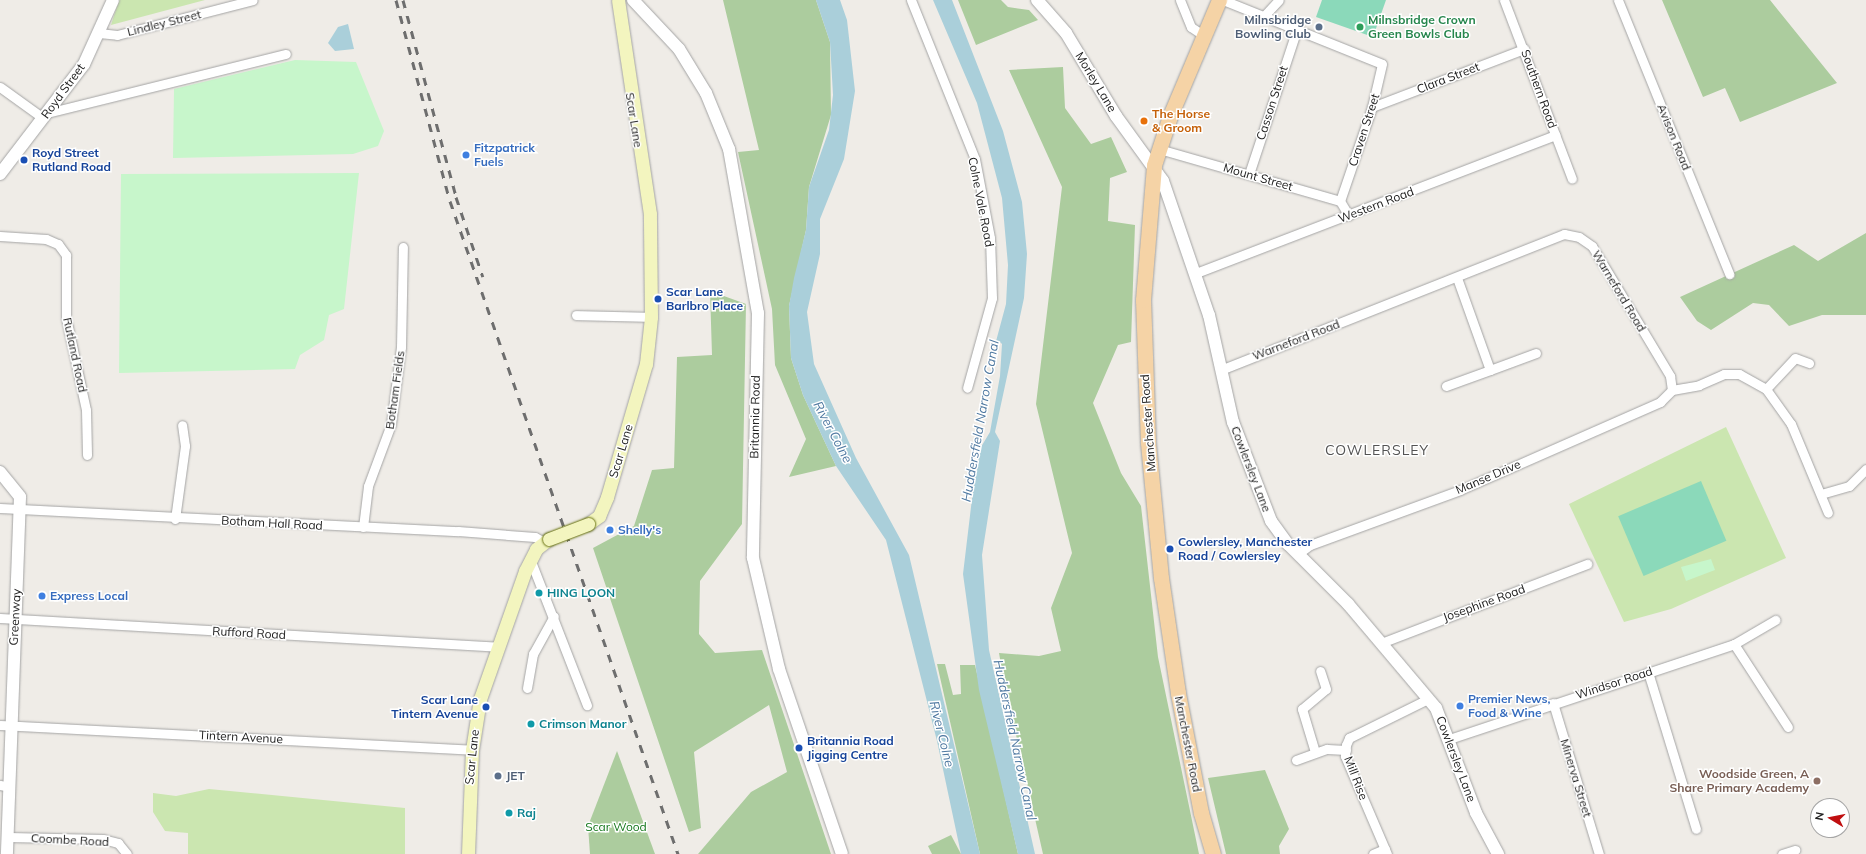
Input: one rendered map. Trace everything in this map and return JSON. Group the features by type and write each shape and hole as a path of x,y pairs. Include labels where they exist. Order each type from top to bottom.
{"main road":[{"name":"Scar Lane","path":"468,854 472,750 480,699 498,647 530,559 546,540 588,524 603,508 646,364 651,317 650,214 618,0"},
{"name":"Manchester Road","path":"1213,854 1201,813 1177,687 1160,578 1148,442 1143,300 1154,165 1203,35 1219,0"}],"street":[{"name":"Royd Street","path":"0,174 84,64 113,0"},
{"name":"Lindley Street","path":"98,33 117,35 253,0"},
{"name":"Britannia Road","path":"633,0 678,49 706,93 729,150 758,313 753,558 779,669 842,854"},
{"name":"Colne Vale Road","path":"911,0 975,159 990,238 992,298 967,388"},
{"name":"Morley Lane","path":"1037,0 1066,33 1116,116 1154,165"},
{"path":"1180,0 1191,27 1203,35"},
{"path":"1223,0 1296,32"},
{"path":"1263,18 1279,0"},
{"name":"Southern Road","path":"1504,0 1524,49 1572,179"},
{"name":"Avison Road","path":"1618,0 1729,274"},
{"name":"Craven Street","path":"1296,32 1378,60 1383,67 1372,107 1340,201"},
{"name":"Casson Street","path":"1249,174 1296,32"},
{"name":"Clara Street","path":"1372,107 1524,49"},
{"path":"0,87 45,115 286,54"},
{"name":"Western Road","path":"1196,273 1349,216 1555,136"},
{"name":"Mount Street","path":"1159,149 1340,201"},
{"name":"Cowlersley Lane","path":"1154,165 1196,273 1223,368 1233,422 1251,477 1271,521 1298,554 1381,643 1428,699 1449,739 1476,812 1496,853"},
{"path":"1340,201 1349,216"},
{"name":"Warneford Road","path":"1223,368 1457,278 1564,234 1579,237 1592,246 1670,376 1672,390"},
{"name":"Rutland Road","path":"0,236 46,239 58,244 66,255 66,318 86,410 87,455"},
{"name":"Botham Fields","path":"363,528 368,486 391,424 401,347 403,247"},
{"path":"1457,278 1490,370"},
{"path":"576,315 651,317"},
{"path":"1446,386 1536,353"},
{"path":"1766,389 1795,358 1809,363"},
{"path":"1672,390 1699,385 1724,374 1739,374 1766,389 1791,424 1828,513"},
{"name":"Manse Drive","path":"1298,554 1310,545 1460,490 1660,402 1672,390"},
{"path":"175,519 185,446 182,425"},
{"path":"1821,494 1849,486 1866,469"},
{"path":"0,472 20,497 20,509"},
{"name":"Botham Hall Road","path":"0,508 175,519 535,537 546,540"},
{"name":"Greenway","path":"7,854 8,838 5,786 6,725 16,619 20,509"},
{"path":"530,559 554,616 587,705"},
{"name":"Josephine Road","path":"1381,643 1587,564"},
{"path":"527,688 533,654 554,616"},
{"name":"Rufford Road","path":"0,618 498,647"},
{"name":"Windsor Road","path":"1449,739 1553,703 1734,644 1775,620"},
{"path":"1734,644 1788,727"},
{"path":"1315,752 1302,709 1326,689 1320,671"},
{"path":"1648,672 1696,829"},
{"name":"Mill Rise","path":"1386,851 1346,750 1349,738 1428,699"},
{"name":"Minerva Street","path":"1553,703 1599,854"},
{"name":"Tintern Avenue","path":"6,725 472,750"},
{"path":"1296,760 1315,752 1346,750"},
{"name":"Coombe Road","path":"8,838 103,839 118,843 127,854"},
{"path":"1782,854 1795,850"},
{"path":"1373,854 1386,851"}],"green space":[{"path":"119,0 205,0 111,25"},
{"path":"723,0 816,0 830,42 831,115 809,187 806,230 789,306 791,358 803,395 836,466 789,477 806,439 775,365 772,309 738,152 759,150"},
{"path":"958,0 1001,0 1008,7 1029,10 1038,20 976,45"},
{"name":"Milnsbridge Crown Green Bowls Club","path":"1322,0 1386,0 1373,37 1316,17"},
{"path":"1662,0 1770,0 1837,83 1740,122 1725,88 1703,97"},
{"path":"295,60 356,62 384,131 378,146 353,154 173,158 174,89"},
{"path":"1063,67 1065,108 1091,144 1111,137 1127,172 1110,178 1108,221 1135,225 1131,342 1118,345 1093,403 1121,473 1141,506 1158,657 1199,854 1043,854 1004,682 999,653 1039,656 1061,651 1051,608 1072,553 1036,404 1062,187 1009,70"},
{"path":"359,173 344,309 329,315 324,340 300,355 295,369 119,373 121,174"},
{"path":"1866,233 1866,315 1822,315 1789,326 1769,305 1753,303 1711,330 1697,321 1680,297 1794,245 1818,261"},
{"path":"710,291 746,304 742,524 700,581 699,634 715,653 762,650 831,854 698,854 751,792 787,772 769,705 694,752 701,828 689,832 593,548 634,526 652,470 674,468 677,357 712,355"},
{"path":"1726,427 1786,558 1671,609 1624,622 1569,504"},
{"path":"1701,481 1726,541 1644,576 1618,516"},
{"path":"1711,559 1715,570 1686,581 1681,567"},
{"path":"937,664 945,664 953,695 961,694 960,665 975,665 1018,854 980,854"},
{"name":"Scar Wood","path":"617,751 655,854 590,854 588,826"},
{"path":"1265,770 1289,829 1279,846 1280,854 1226,854 1208,778"},
{"path":"209,789 405,808 405,854 188,854 188,833 165,831 153,812 153,793 176,796"},
{"path":"951,835 961,854 932,854 928,846"}],"water":[{"name":"River Colne","path":"816,0 840,0 847,20 855,91 844,159 820,219 820,254 807,312 814,364 856,458 909,555 980,854 961,854 937,741 886,540 836,466 803,395 791,358 789,306 794,278 806,230 809,187 829,130 833,95 830,42"},
{"path":"933,0 952,0 1003,131 1022,202 1027,254 1024,298 995,432 1000,441 982,555 989,650 1035,854 1018,854 979,690 963,574 974,482 981,447 990,432 1000,376 1002,344 1000,342 995,345 1006,304 1008,265 1002,198 977,103"},
{"path":"348,24 354,49 335,51 328,43 338,27"}],"railway":[{"path":"396,0 450,201 678,854"},
{"path":"403,0 456,197 483,277"}],"place":[{"name":"Milnsbridge Bowling Club","path":"1319,27"},
{"name":"Milnsbridge Crown Green Bowls Club","path":"1360,27"},
{"name":"The Horse & Groom","path":"1144,121"},
{"name":"Fitzpatrick Fuels","path":"466,155"},
{"name":"Royd Street Rutland Road","path":"24,160"},
{"name":"Scar Lane Barlbro Place","path":"658,299"},
{"name":"Shelly's","path":"610,530"},
{"name":"Cowlersley, Manchester Road / Cowlersley","path":"1170,549"},
{"name":"HING LOON","path":"539,593"},
{"name":"Express Local","path":"42,596"},
{"name":"Premier News, Food & Wine","path":"1460,706"},
{"name":"Scar Lane Tintern Avenue","path":"486,707"},
{"name":"Crimson Manor","path":"531,724"},
{"name":"Britannia Road Jigging Centre","path":"799,748"},
{"name":"JET","path":"498,776"},
{"name":"Woodside Green, A Share Primary Academy","path":"1817,781"},
{"name":"Raj","path":"509,813"}],"district":[{"name":"COWLERSLEY","path":"1377,450"}],"water label":[{"name":"Huddersfield Narrow Canal","path":"980,421"},
{"name":"Huddersfield Narrow Canal","path":"1015,740"}]}
